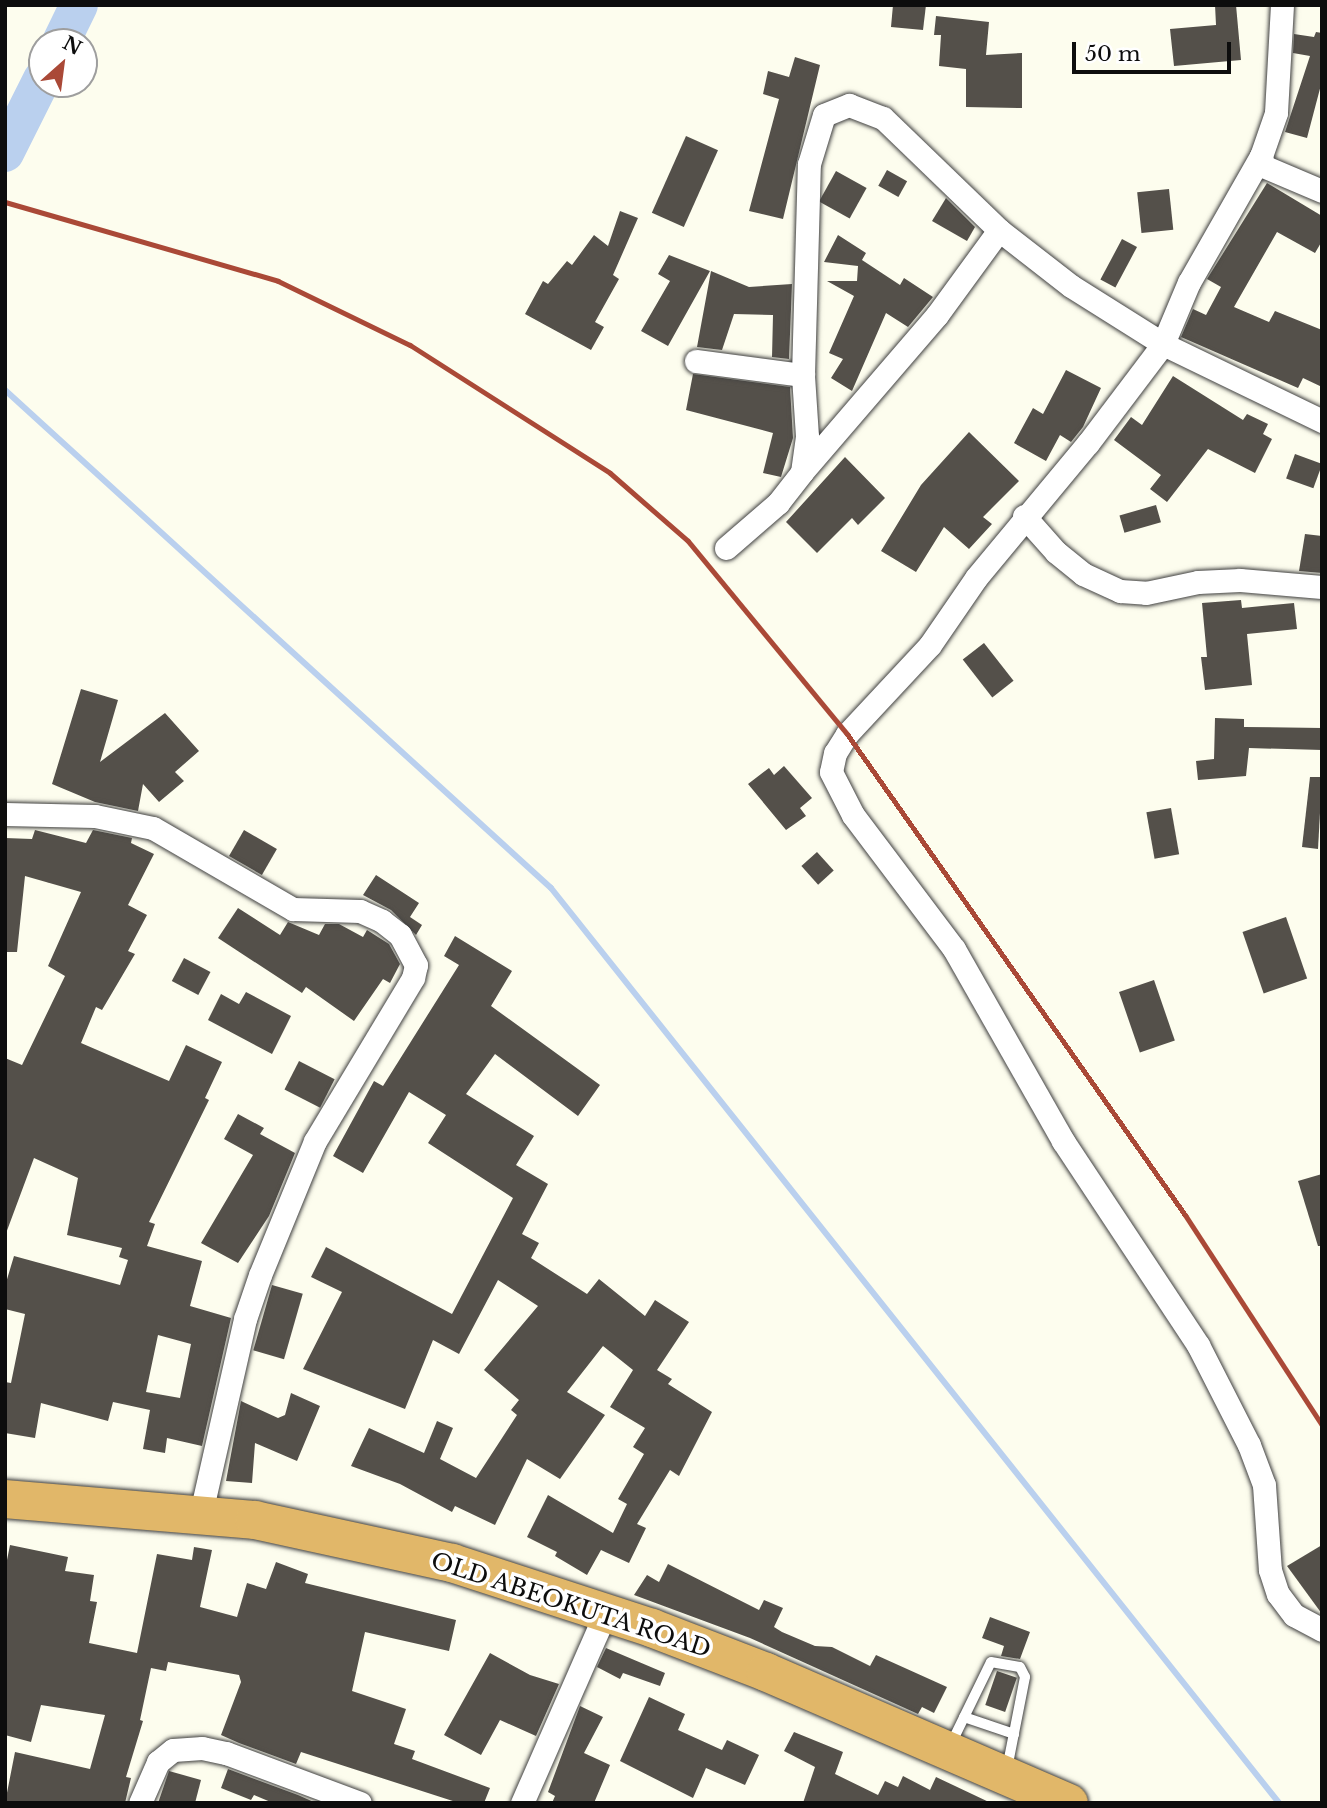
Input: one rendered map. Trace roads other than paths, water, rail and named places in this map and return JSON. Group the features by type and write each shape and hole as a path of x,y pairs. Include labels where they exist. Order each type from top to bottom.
{"highway":[{"name":"OLD ABEOKUTA ROAD","path":"5,1499 201,1513 452,1563 606,1612 766,1672 956,1733 1005,1775 1054,1800"}],"street":[{"path":"1282,5 1276,113 1261,156 1189,282 1163,344 1088,443 1024,516 930,645 847,734 835,753 831,772 853,815 954,949 1063,1141 1204,1356 1249,1445 1264,1485 1270,1570 1278,1594 1294,1615 1322,1630"},
{"path":"802,472 807,436 803,375 809,164 824,115 849,105 883,118 999,230 1071,286 1163,344 1322,421"},
{"path":"1261,156 1263,166 1322,191"},
{"path":"726,548 778,503 937,315 999,230"},
{"path":"696,361 803,375"},
{"path":"1024,516 1056,552 1083,573 1120,591 1146,593 1198,582 1240,580 1322,587"},
{"path":"5,814 95,816 153,828 293,909 360,911 382,921 400,935 416,965 413,978 315,1141 260,1276 245,1319 201,1513"},
{"path":"522,1803 606,1612"},
{"path":"140,1803 158,1762 173,1750 202,1748 226,1753 360,1803"}],"lane":[{"path":"1005,1775 1014,1734 1025,1678 1020,1667 991,1662 956,1733 1014,1734"}],"waterway":[{"path":"68,28 79,5"},
{"path":"5,153 32,98"},
{"path":"5,390 551,888 1279,1803"}],"railway":[{"path":"5,202 278,281 410,345 610,473 688,541 847,734 1185,1215 1322,1425"}]}
